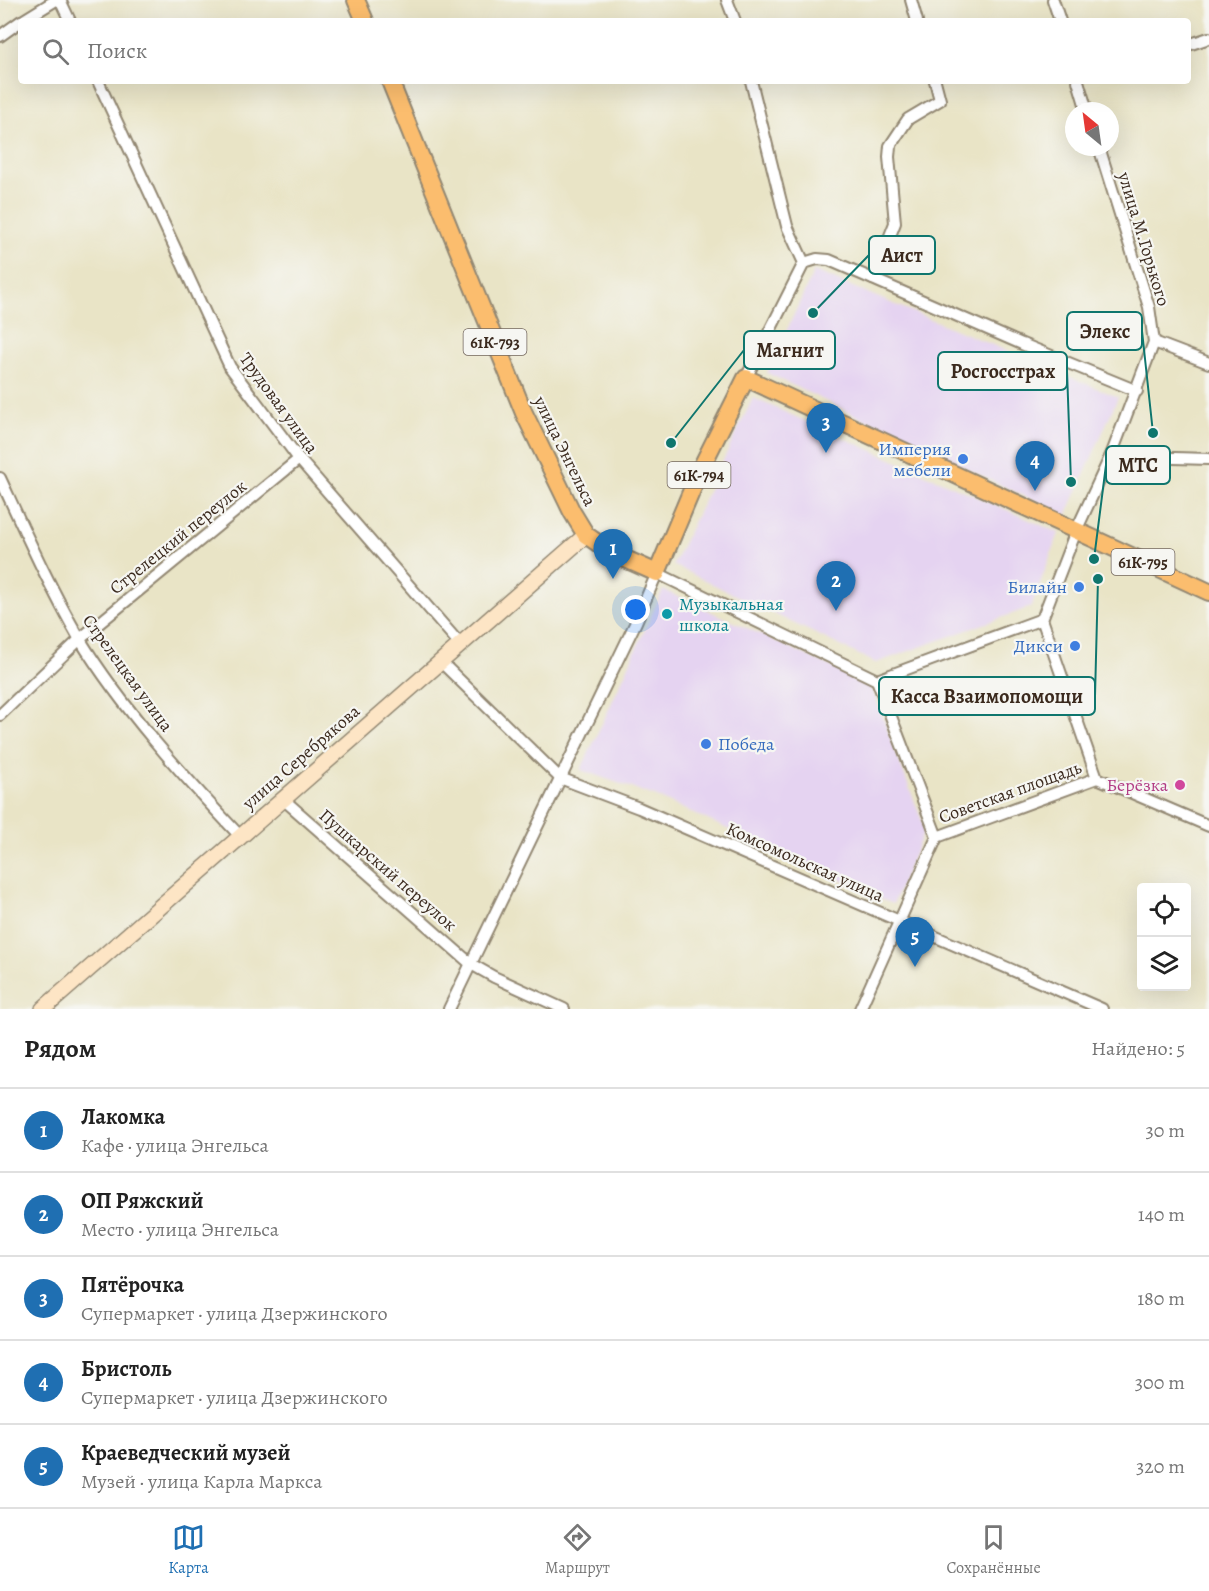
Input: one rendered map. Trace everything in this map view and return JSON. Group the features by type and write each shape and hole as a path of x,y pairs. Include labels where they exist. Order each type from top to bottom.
{"main road":[{"path":"356,0 364,18"},
{"name":"улица Энгельса","path":"391,84 524,413 586,535 612,553 657,573"},
{"name":"61К-795","path":"746,378 1209,592"},
{"name":"61К-794","path":"657,573 702,466 746,378"},
{"name":"улица Серебрякова","path":"43,1009 459,643 586,535"}],"street":[{"path":"26,18 58,0 68,18"},
{"path":"727,0 734,18"},
{"path":"911,0 916,18"},
{"path":"1053,0 1059,18"},
{"path":"0,36 18,23"},
{"path":"1191,44 1209,38"},
{"name":"Трудовая улица","path":"99,84 230,367 299,459 459,643"},
{"path":"752,84 787,226 804,263"},
{"path":"873,279 895,223 890,146 908,119 940,100 936,84"},
{"path":"1079,84 1084,102"},
{"name":"улица М.Горького","path":"1102,156 1149,307 1154,342"},
{"path":"746,378 804,263 817,259 829,260 1137,391"},
{"path":"877,680 1042,619 1076,531 1113,453 1154,342 1209,363"},
{"path":"1113,453 1140,457 1209,459"},
{"name":"Стрелецкий переулок","path":"0,715 80,639 299,459"},
{"name":"Стрелецкая улица","path":"0,478 48,581 80,639 183,775 240,836"},
{"path":"449,1009 636,622 657,573"},
{"name":"улица Энгельса","path":"657,573 877,680"},
{"name":"Советская площадь","path":"877,680 937,837 1097,778 1042,619"},
{"path":"440,661 560,778"},
{"name":"Комсомольская улица","path":"560,778 639,808 1102,1009"},
{"path":"1097,778 1209,826"},
{"name":"Пушкарский переулок","path":"283,800 471,964 564,1009"},
{"path":"860,1009 901,922 937,837"}],"shaded area":[{"path":"814,271 1118,397 1066,516 767,373"},
{"path":"753,398 1059,533 1031,607 876,663 673,565"},
{"path":"663,590 870,684 925,829 893,904 655,796 581,770"}],"place":[{"name":"Аист","path":"813,313"},
{"name":"Элекс","path":"1153,433"},
{"name":"Магнит","path":"671,443"},
{"name":"Пятёрочка","path":"826,453"},
{"name":"Империя мебели","path":"963,459"},
{"name":"Росгосстрах","path":"1071,482"},
{"name":"Бристоль","path":"1035,491"},
{"name":"МТС","path":"1094,559"},
{"name":"Лакомка","path":"613,579"},
{"name":"Касса Взаимопомощи","path":"1098,579"},
{"name":"Билайн","path":"1079,587"},
{"name":"ОП Ряжский","path":"836,611"},
{"name":"Музыкальная школа","path":"667,614"},
{"name":"Дикси","path":"1075,646"},
{"name":"Победа","path":"706,744"},
{"name":"Берёзка","path":"1180,785"},
{"name":"Краеведческий музей","path":"915,967"}]}
